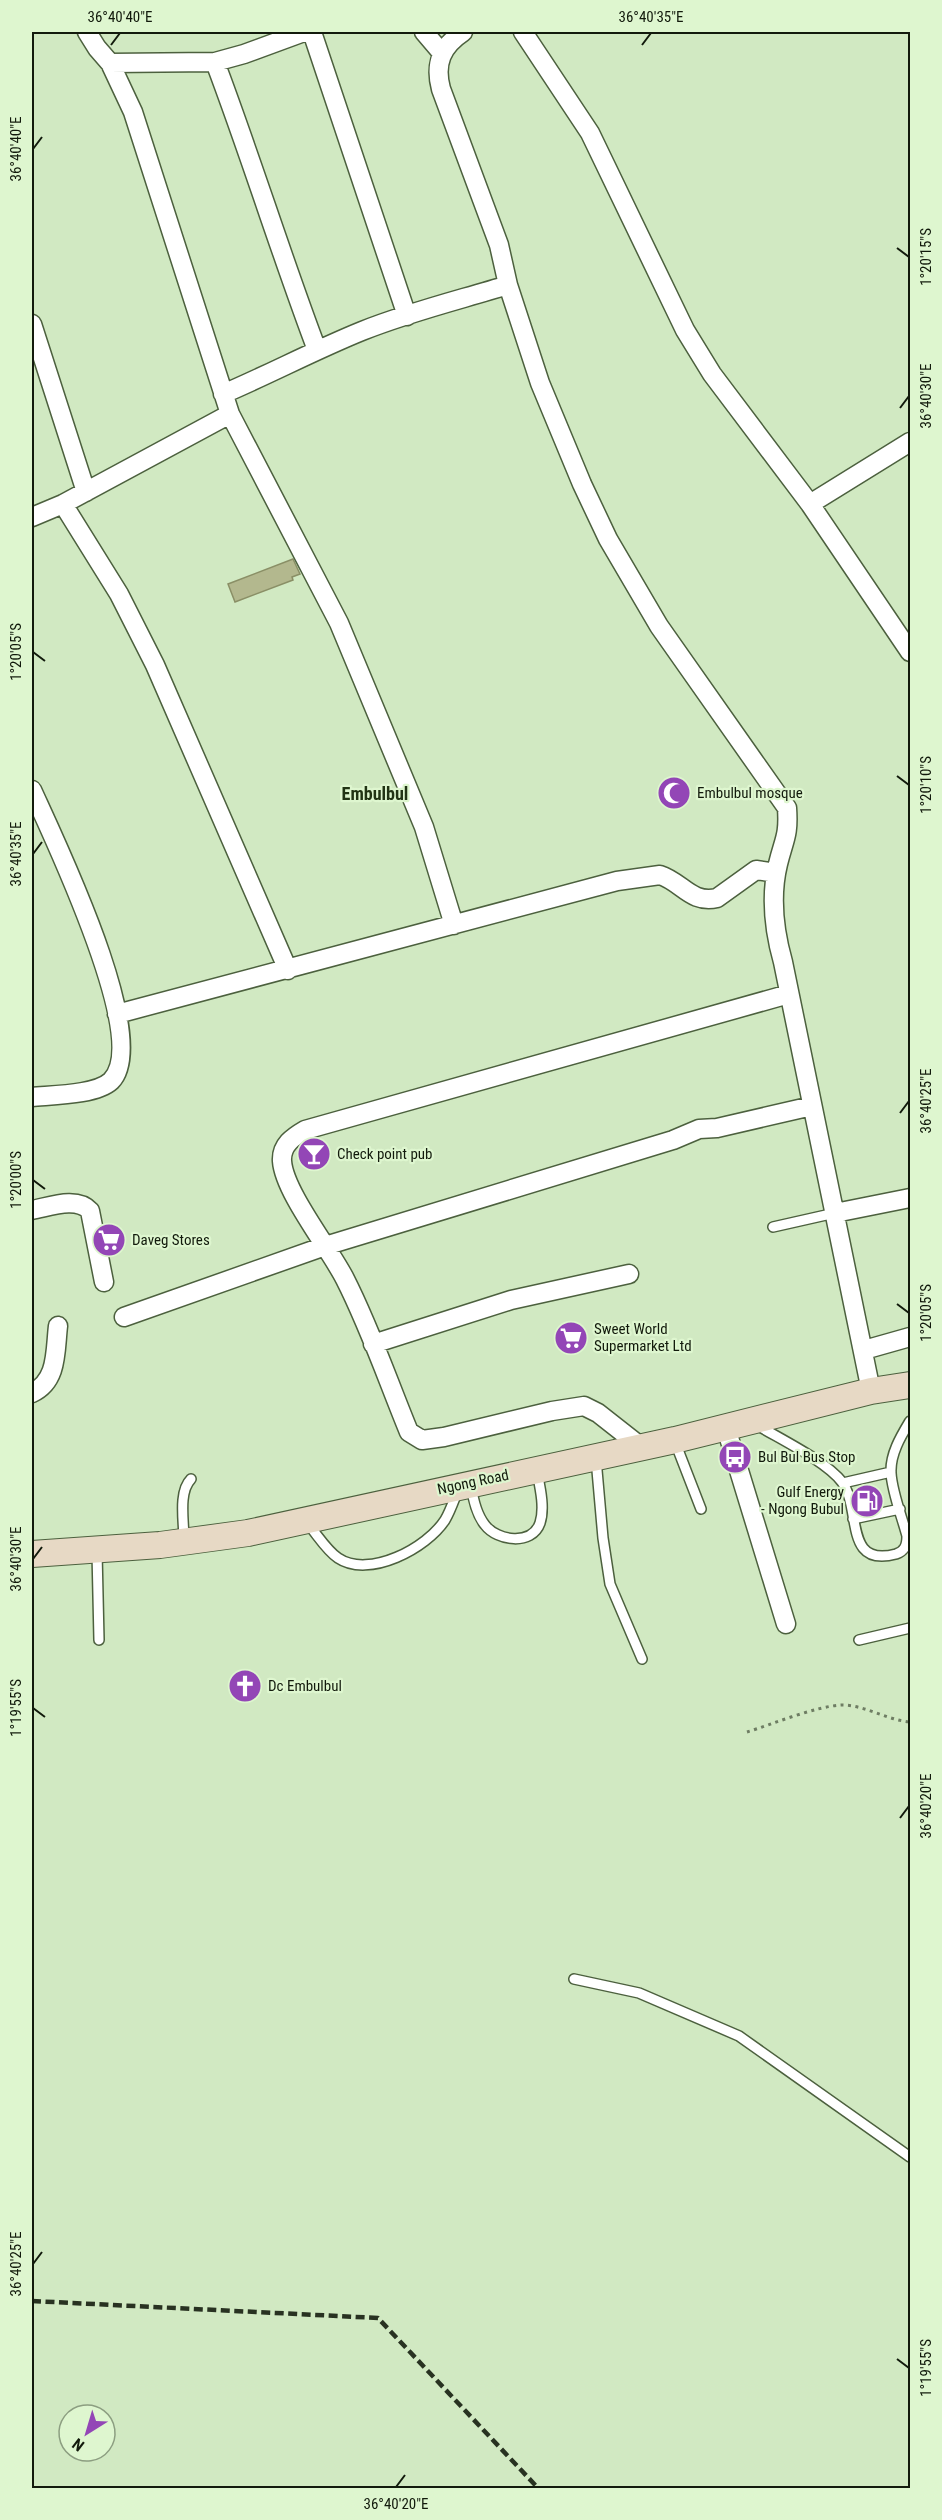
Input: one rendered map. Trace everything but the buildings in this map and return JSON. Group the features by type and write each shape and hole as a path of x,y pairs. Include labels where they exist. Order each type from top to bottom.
{"main road":[{"name":"Ngong Road","path":"33,1558 248,1533 537,1468 675,1440 871,1391 910,1385"}],"street":[{"path":"87,32 110,63 136,122 230,414 339,623 424,827 454,925"},
{"path":"110,63 215,62 304,32"},
{"path":"312,32 407,316"},
{"path":"424,32 441,52"},
{"path":"463,32 441,52 438,71 441,89 499,245 508,285 540,383 582,484 608,539 678,655 787,808 789,827 776,873 775,933 871,1391"},
{"path":"523,32 590,133 685,330 712,374 810,504 910,652"},
{"path":"215,62 317,350"},
{"path":"224,394 292,364 317,350 407,316 508,285"},
{"path":"32,324 86,492"},
{"path":"32,517 63,504 230,414"},
{"path":"810,504 910,442"},
{"path":"63,504 119,594 155,665 288,970"},
{"path":"32,790 59,849 105,962 117,1014 122,1058 117,1074 108,1083 90,1090 32,1097"},
{"path":"117,1014 617,881 660,875 690,895 710,899 720,896 756,870 776,873"},
{"path":"640,1446 598,1413 584,1406 552,1411 444,1437 422,1440 409,1432 345,1279 301,1207 282,1164 283,1154 290,1140 305,1130 789,994"},
{"path":"124,1317 326,1246 673,1140 699,1129 717,1128 812,1106"},
{"path":"835,1213 910,1198"},
{"path":"32,1210 75,1203 85,1206 90,1211 104,1282"},
{"path":"373,1344 511,1300 629,1274"},
{"path":"32,1393 50,1379 58,1326"},
{"path":"864,1350 910,1336"},
{"path":"726,1428 786,1624"}],"lane":[{"path":"773,1227 835,1213"},
{"path":"751,1422 824,1466 843,1483 861,1544 867,1554 876,1558 899,1553 907,1545 907,1536 891,1472 901,1437 910,1420"},
{"path":"675,1440 701,1509"},
{"path":"595,1456 610,1584 642,1659"},
{"path":"465,1484 485,1526 499,1536 514,1539 528,1536 537,1529 541,1521 537,1468"},
{"path":"843,1483 891,1472"},
{"path":"184,1542 183,1496 186,1484 191,1479"},
{"path":"303,1519 339,1559 354,1563 375,1564 410,1553 428,1540 445,1520 465,1484"},
{"path":"853,1519 900,1509"},
{"path":"97,1550 99,1640"},
{"path":"859,1640 910,1628"},
{"path":"574,1978 639,1993 739,2036 910,2157"}],"path":[{"path":"747,1732 828,1707 844,1705 897,1721 910,1722"}],"railway":[{"path":"32,2301 378,2318 538,2488"}],"place":[{"name":"Embulbul mosque","path":"674,793"},
{"name":"Check point pub","path":"314,1154"},
{"name":"Daveg Stores","path":"109,1240"},
{"name":"Sweet World Supermarket Ltd","path":"571,1338"},
{"name":"Bul Bul Bus Stop","path":"735,1457"},
{"name":"Gulf Energy - Ngong Bubul","path":"867,1501"},
{"name":"Dc Embulbul","path":"245,1686"}],"district":[{"name":"Embulbul","path":"375,794"}]}
